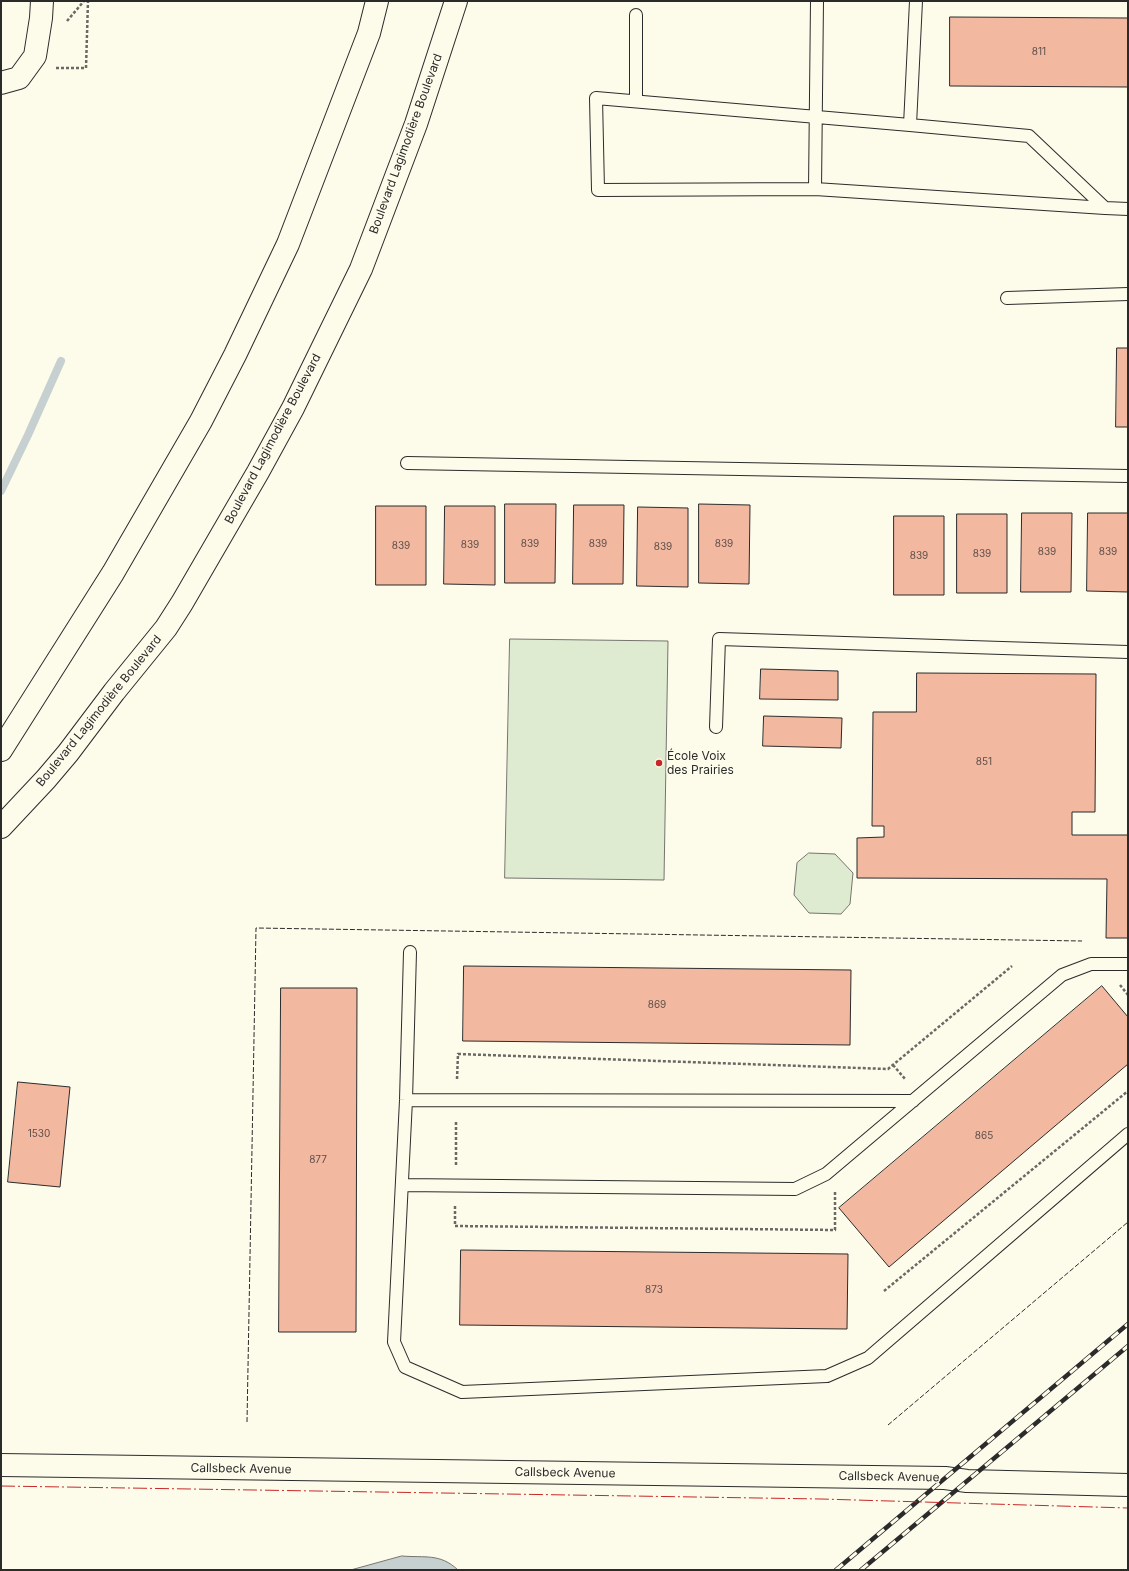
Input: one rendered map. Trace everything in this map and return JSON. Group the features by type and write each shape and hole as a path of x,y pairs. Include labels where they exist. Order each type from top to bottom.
{"main road":[{"path":"15,77 35,56 42,1"},
{"path":"1,750 116,566 201,421 235,355 288,244 369,33 377,1"},
{"name":"Boulevard Lagimodière Boulevard","path":"1,827 68,753 114,692 166,628 258,472 293,408 361,269 416,124 456,1"},
{"name":"Callsbeck Avenue","path":"1,1466 945,1478 967,1481 1128,1485"}],"lane":[{"path":"815,189 818,1"},
{"path":"910,125 916,1"},
{"path":"636,14 636,101"},
{"path":"1105,208 1028,136 596,98 598,190 815,189 1105,208 1128,209"},
{"path":"1007,298 1128,294"},
{"path":"407,463 1128,476"},
{"path":"716,727 719,639 1128,652"},
{"path":"410,952 406,1100 394,1342 405,1367 462,1392 827,1376 868,1358 1128,1134"},
{"path":"402,1185 795,1189 826,1174 1062,975 1091,964 1128,964"},
{"path":"406,1100 913,1101"}],"path":[{"path":"15,77 86,68 88,1"},
{"path":"1120,985 1128,995"},
{"path":"884,1291 1128,1091"}],"green space":[{"path":"510,639 668,641 664,880 505,878"},
{"path":"809,853 835,854 853,873 850,904 841,914 809,913 794,895 797,863"}],"shaded area":[{"path":"402,1556 432,1557 445,1561 458,1570 351,1570"}],"building":[{"path":"950,17 1128,18 1128,87 950,86"},
{"path":"1117,348 1128,348 1128,427 1116,427"},
{"path":"505,504 556,504 555,583 505,583"},
{"path":"699,504 750,505 749,584 699,583"},
{"path":"574,505 624,505 623,584 573,584"},
{"path":"376,506 426,506 426,585 376,585"},
{"path":"445,506 495,506 495,585 444,584"},
{"path":"638,507 688,508 688,587 637,586"},
{"path":"1022,513 1072,513 1071,592 1021,592"},
{"path":"1088,513 1128,513 1128,592 1087,591"},
{"path":"957,514 1007,514 1007,593 957,593"},
{"path":"894,516 944,516 944,595 894,595"},
{"path":"761,669 838,671 838,700 760,699"},
{"path":"917,673 1096,674 1095,812 1072,812 1072,835 1128,835 1128,938 1106,938 1107,879 857,878 857,838 884,837 884,826 872,826 873,712 916,712"},
{"path":"764,716 842,718 841,748 763,746"},
{"path":"464,966 851,970 850,1045 463,1041"},
{"path":"1102,986 1128,1017 1128,1064 889,1267 839,1208"},
{"path":"281,988 357,988 356,1332 279,1332"},
{"path":"18,1082 70,1087 60,1187 8,1182"},
{"path":"461,1250 848,1254 847,1329 460,1325"}],"waterway":[{"path":"1,491 61,361"}],"railway":[{"path":"836,1570 1128,1324"},
{"path":"861,1570 1128,1346"}],"fence":[{"path":"247,1422 256,928 1082,941"},
{"path":"888,1425 1128,1222"}],"power":[{"path":"1,1486 821,1499 1128,1508"}],"place":[{"name":"École Voix des Prairies","path":"659,763"}]}
